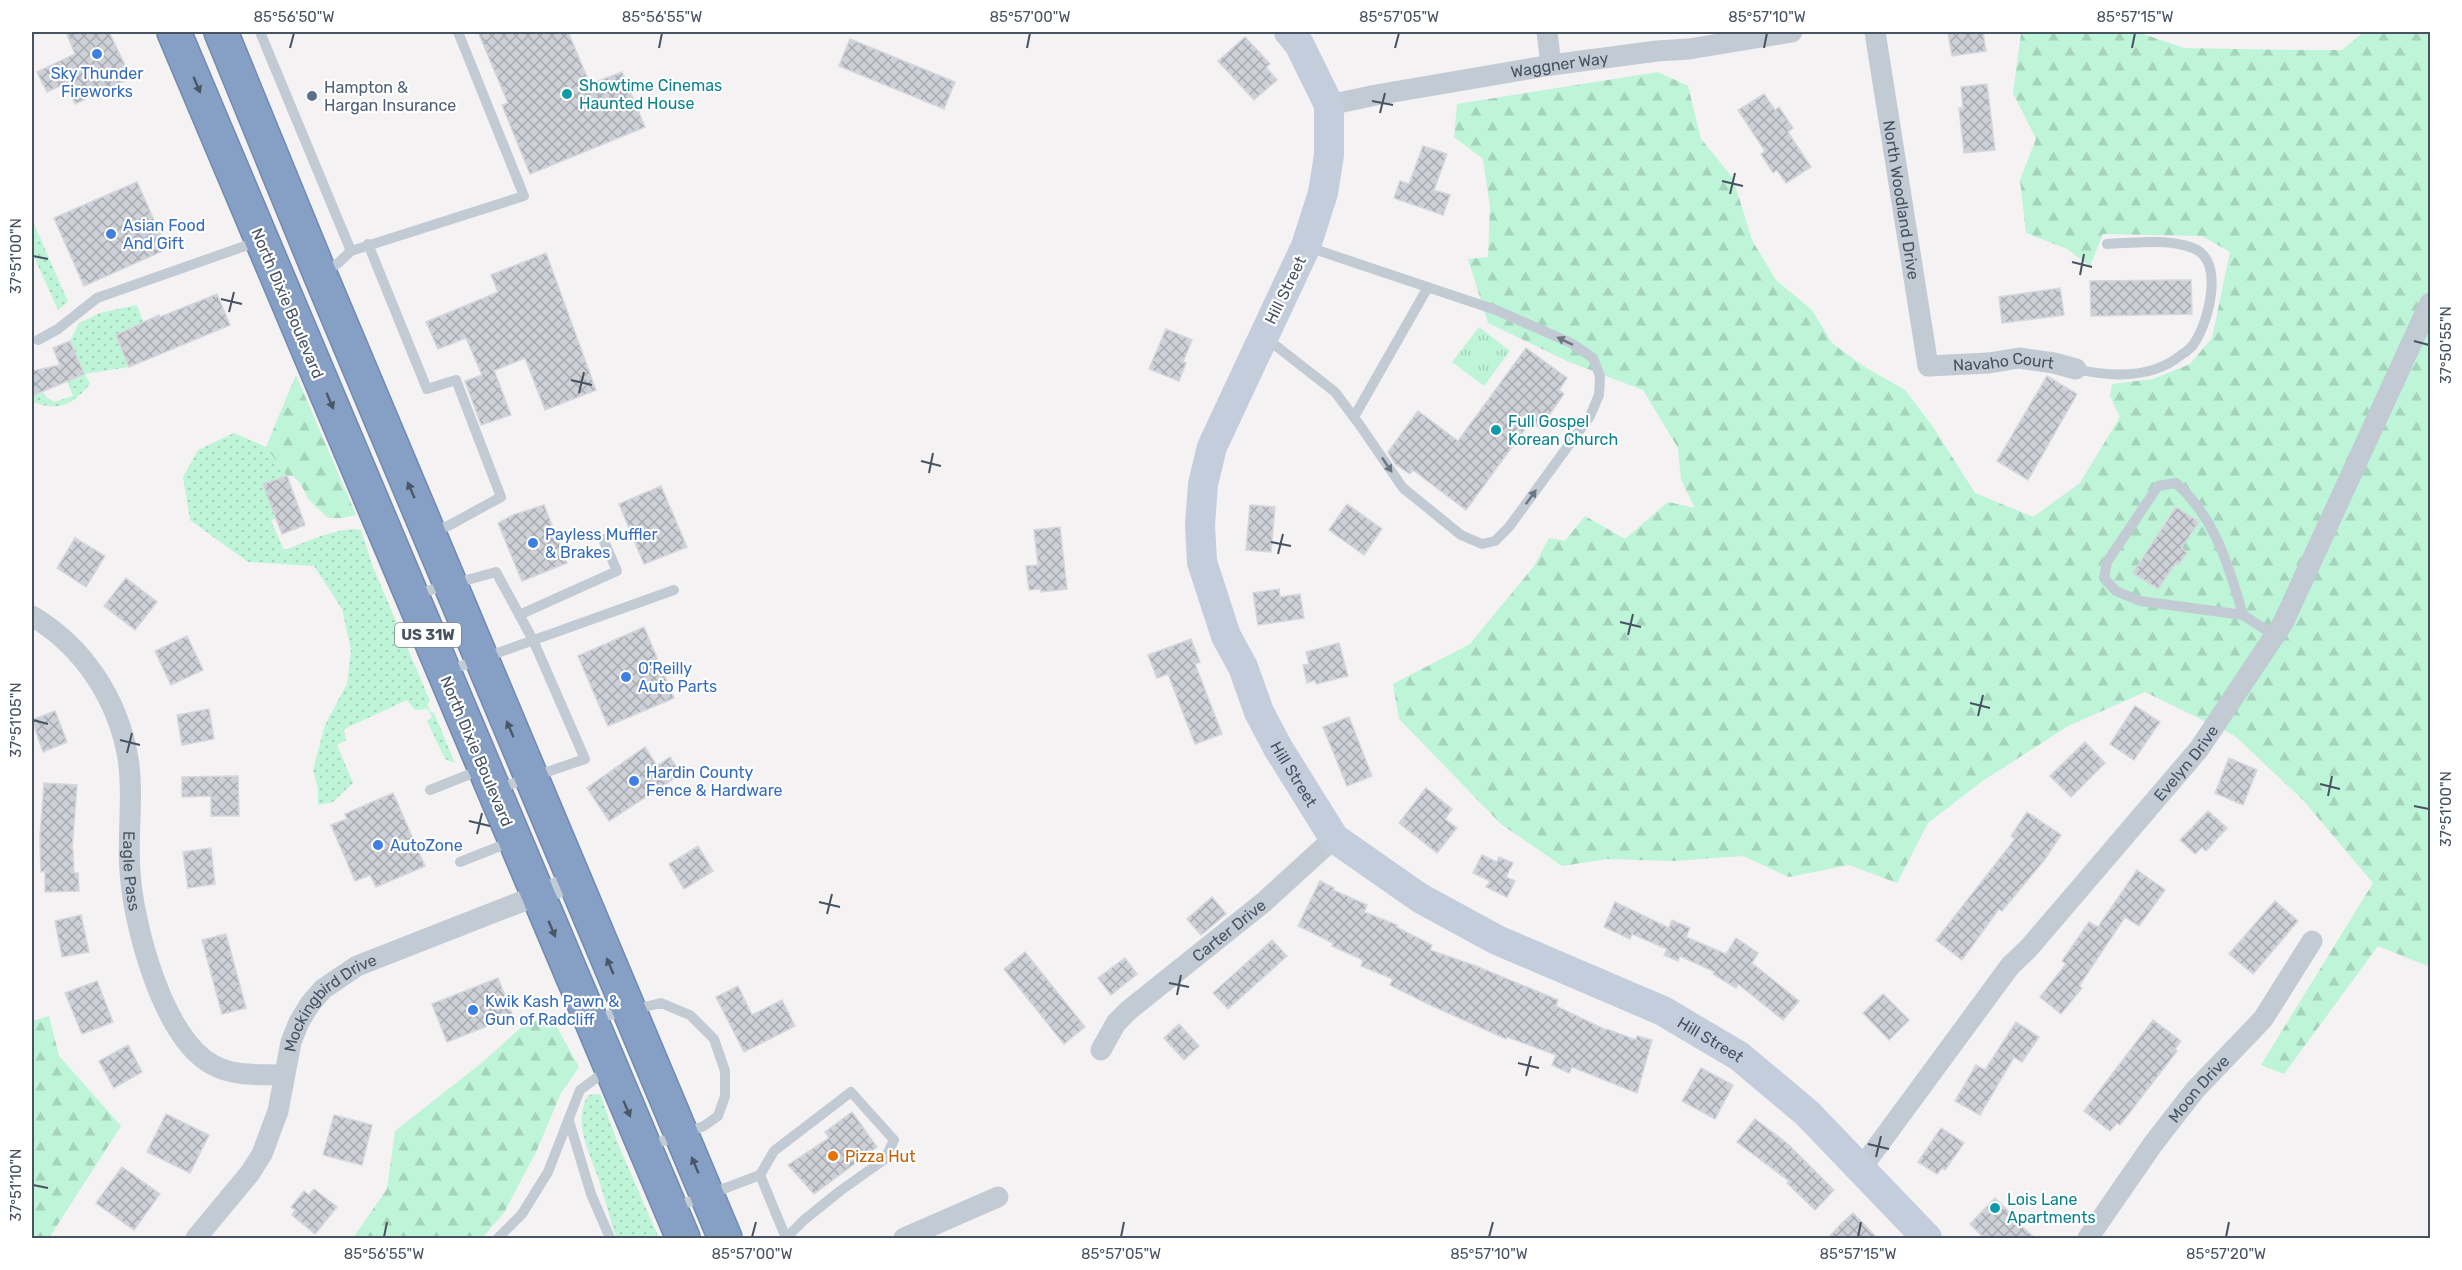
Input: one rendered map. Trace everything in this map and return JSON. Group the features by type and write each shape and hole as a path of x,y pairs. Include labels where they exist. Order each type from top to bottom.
{"highway":[{"name":"North Dixie Boulevard","path":"174,32 682,1239"},
{"name":"US 31W","path":"221,32 320,274 726,1239"}],"street":[{"name":"Hill Street","path":"1289,32 1299,44 1329,105 1329,155 1323,193 1306,246 1212,447 1203,484 1200,525 1202,562 1226,636 1243,668 1259,712 1278,748 1334,838 1420,898 1497,940 1663,1011 1739,1056 1806,1113 1927,1239"},
{"path":"1547,32 1551,65"},
{"name":"Waggner Way","path":"1329,105 1551,65 1689,49 1792,32"},
{"name":"North Woodland Drive","path":"1875,32 1928,366"},
{"name":"Evelyn Drive","path":"1860,1170 2010,966 2028,949 2199,749 2283,623 2430,303"},
{"name":"Navaho Court","path":"1928,366 1989,363 2019,358 2076,369"},
{"name":"Eagle Pass","path":"32,616 56,632 81,656 107,694 116,716 128,758 130,873 136,919 148,965 175,1024 198,1055 213,1065 244,1074 285,1075"},
{"name":"Carter Drive","path":"1101,1050 1116,1023 1129,1010 1264,902 1334,838"},
{"name":"Mockingbird Drive","path":"196,1239 243,1182 262,1154 278,1111 291,1042 309,1004 339,976 357,966 574,881"},
{"name":"Moon Drive","path":"2088,1239 2195,1090 2263,1018 2312,941"},
{"path":"904,1239 998,1197"}],"lane":[{"path":"260,32 351,251"},
{"path":"320,274 337,264 351,251 368,244 524,196 458,32"},
{"path":"38,340 58,329 97,298 245,246 261,238"},
{"path":"2076,369 2120,376 2151,370 2180,357 2194,343 2203,324 2212,287 2212,270 2206,255 2194,248 2159,243 2106,244"},
{"path":"368,244 427,389 456,380 501,497 448,526 429,532"},
{"path":"1263,336 1335,392 1403,489 1461,535 1482,544 1495,541 1509,527 1590,416 1599,395 1600,376 1593,357 1570,343 1496,310 1306,246"},
{"path":"1354,417 1428,287"},
{"path":"2243,615 2227,560 2206,517 2176,483 2158,486 2107,562 2104,578 2116,591 2139,601 2243,615 2274,635"},
{"path":"519,615 617,571 603,539"},
{"path":"412,595 496,572 533,640 585,759 531,777 489,779 430,790"},
{"path":"444,672 674,591"},
{"path":"460,862 515,840"},
{"path":"590,1020 661,1003 690,1015 714,1039 725,1071 725,1096 718,1116 704,1126 644,1148"},
{"path":"498,1239 522,1214 548,1172 580,1090 610,1068"},
{"path":"670,1209 760,1175 774,1151 851,1092 894,1140 885,1159 831,1198 786,1238 760,1175"},
{"path":"569,1121 591,1194 610,1239"}],"green space":[{"path":"2137,32 2184,48 2342,50 2364,32 2430,32 2430,967 2378,946 2284,1074 2261,1065 2373,883 2303,800 2235,736 2145,692 2068,726 1981,782 1928,823 1897,883 1849,865 1789,877 1743,856 1674,861 1607,859 1562,866 1501,824 1399,719 1393,684 1470,644 1534,566 1549,538 1565,541 1585,516 1625,539 1668,502 1695,508 1681,480 1678,448 1643,390 1569,362 1488,323 1468,259 1488,257 1490,207 1483,159 1454,137 1457,104 1658,72 1688,86 1701,139 1733,178 1752,240 1776,280 1812,310 1832,343 1863,366 1905,390 1933,427 1975,493 2033,517 2080,483 2120,417 2110,396 2112,384 2153,379 2190,364 2212,338 2230,252 2202,236 2103,234 2090,266 2067,249 2026,233 2020,180 2036,139 2013,93 2021,33"},
{"path":"32,219 68,302 58,310 32,252"},
{"path":"137,305 144,324 116,335 129,367 85,374 90,384 71,402 64,405 50,406 32,402 32,395 44,393 54,402 73,396 67,381 84,374 70,341 79,323 100,313"},
{"path":"1479,327 1510,351 1484,386 1452,362"},
{"path":"296,375 356,515 328,518 308,499 301,484 293,476 287,476 266,447"},
{"path":"234,433 266,447 287,476 264,485 276,518 271,521 284,550 333,532 361,530 373,567 430,701 427,704 434,713 455,763 445,759 427,721 432,717 428,709 415,710 407,700 344,729 346,740 337,745 353,783 333,802 318,805 318,788 313,770 325,725 347,684 351,650 342,609 314,566 248,562 190,520 183,477 198,450"},
{"path":"49,1016 59,1056 121,1126 49,1238 32,1238 32,1021"},
{"path":"553,1020 579,1067 561,1093 537,1150 504,1213 482,1238 353,1238 387,1189 395,1131 484,1061 528,1021"},
{"path":"600,1094 618,1144 659,1238 616,1238 582,1127 584,1106 588,1095"}],"building":[{"name":"Sky Thunder Fireworks","path":"66,32 109,32 131,78 75,104 66,83 47,92 37,72 75,54"},
{"name":"Showtime Cinemas Haunted House","path":"478,32 568,32 590,84 622,72 645,127 530,174 502,105 508,103"},
{"path":"1956,32 1983,32 1986,51 1952,56 1948,33 1956,34"},
{"path":"1245,37 1270,64 1266,67 1277,80 1254,100 1218,61"},
{"path":"850,39 955,82 944,109 839,66"},
{"path":"1987,84 1995,150 1964,153 1959,108 1963,108 1961,87"},
{"path":"1764,94 1775,110 1779,107 1793,128 1788,132 1811,167 1786,183 1777,170 1773,173 1761,154 1765,151 1738,110"},
{"path":"1423,146 1447,154 1434,190 1450,195 1443,215 1394,198 1400,181 1409,184"},
{"name":"Asian Food And Gift","path":"137,182 167,249 84,286 54,218"},
{"path":"546,253 596,390 545,410 525,358 494,371 511,415 481,425 465,381 482,375 466,338 438,349 426,322 498,292 491,275"},
{"path":"2191,280 2192,314 2091,316 2090,281"},
{"path":"2060,288 2064,315 2002,323 1999,297"},
{"path":"217,294 230,325 129,367 116,335 159,315 160,317"},
{"path":"1166,329 1192,340 1183,362 1186,363 1179,381 1149,369"},
{"path":"70,341 84,374 32,396 32,371 60,365 53,348"},
{"name":"Full Gospel Korean Church","path":"1526,348 1567,378 1559,390 1564,394 1540,428 1531,421 1466,510 1413,470 1410,474 1395,464 1388,452 1418,411 1458,441"},
{"path":"2047,376 2077,394 2028,480 1997,461"},
{"path":"287,476 305,525 282,534 263,484"},
{"path":"661,486 687,547 644,564 619,504"},
{"path":"1347,504 1382,529 1364,555 1329,530"},
{"name":"Payless Muffler & Brakes","path":"544,505 567,563 522,581 498,523 513,515"},
{"path":"1250,505 1275,507 1271,552 1246,550"},
{"path":"2176,507 2199,522 2181,548 2187,553 2179,564 2175,564 2158,589 2133,573"},
{"path":"1060,527 1067,589 1041,592 1041,589 1029,590 1026,566 1038,565 1034,530"},
{"path":"75,538 105,556 86,587 57,568"},
{"path":"126,578 157,602 135,630 104,606"},
{"path":"1279,589 1280,597 1300,594 1304,618 1258,625 1253,593"},
{"name":"O'Reilly Auto Parts","path":"644,627 674,698 608,726 578,656"},
{"path":"187,636 203,670 171,685 155,651"},
{"path":"1191,639 1200,662 1195,664 1222,734 1195,744 1168,674 1157,678 1148,655"},
{"path":"1339,643 1348,676 1316,684 1315,680 1307,683 1303,665 1309,664 1306,652"},
{"path":"2135,706 2160,722 2134,760 2110,744"},
{"path":"209,709 214,739 182,745 177,715"},
{"path":"55,711 67,742 43,752 32,720"},
{"path":"1349,717 1372,776 1347,786 1323,727"},
{"path":"2085,742 2105,763 2071,797 2050,776"},
{"name":"Hardin County Fence & Hardware","path":"645,747 657,766 670,757 681,774 609,821 587,788"},
{"path":"2229,758 2257,770 2243,805 2215,793"},
{"path":"238,776 239,816 211,816 211,796 182,797 182,777"},
{"path":"44,783 77,785 72,850 74,873 78,873 79,891 45,892 45,871 41,872 40,837"},
{"path":"1426,788 1452,809 1445,819 1457,828 1437,853 1399,823"},
{"name":"AutoZone","path":"393,793 425,866 376,887 370,875 355,881 331,825 347,819 345,814"},
{"path":"2208,811 2227,828 2206,851 2202,847 2195,854 2180,840"},
{"path":"2027,812 2061,835 2045,859 2002,911 1999,909 1962,960 1936,940 2015,839 2011,836"},
{"path":"698,846 713,871 684,889 669,864"},
{"path":"211,848 215,884 188,888 183,852"},
{"path":"1482,855 1497,862 1499,857 1513,863 1506,877 1515,881 1507,897 1486,887 1490,881 1473,873"},
{"path":"2137,870 2165,890 2139,926 2125,917 2079,986 2082,988 2061,1014 2040,997 2066,964 2062,961 2089,922 2098,927"},
{"path":"1320,881 1334,888 1333,890 1367,905 1364,912 1397,925 1396,927 1432,945 1430,950 1476,966 1558,1000 1556,1006 1606,1030 1636,1040 1637,1036 1652,1040 1637,1093 1572,1067 1569,1073 1552,1065 1556,1055 1507,1037 1506,1039 1426,1003 1390,985 1393,979 1361,966 1363,960 1332,946 1333,943 1298,926"},
{"path":"1212,897 1226,914 1201,935 1187,919"},
{"path":"2275,901 2298,921 2253,974 2229,954"},
{"path":"1615,902 1669,928 1672,920 1690,928 1686,937 1726,954 1736,938 1758,953 1752,963 1799,1001 1783,1020 1738,984 1736,988 1713,974 1715,972 1680,956 1678,961 1664,955 1667,949 1632,934 1630,939 1604,927"},
{"path":"81,915 89,952 62,957 55,921"},
{"path":"226,934 246,1008 222,1014 202,940"},
{"path":"1272,940 1287,956 1228,1009 1213,993"},
{"path":"1025,952 1085,1027 1064,1044 1004,969"},
{"path":"1125,958 1137,974 1111,995 1098,978"},
{"name":"Kwik Kash Pawn & Gun of Radcliff","path":"498,978 513,1016 447,1042 432,1004"},
{"path":"97,981 113,1022 82,1034 65,993"},
{"path":"738,986 752,1015 782,1000 795,1026 744,1052 716,997"},
{"path":"1883,994 1909,1020 1889,1040 1863,1013"},
{"path":"2153,1020 2181,1041 2175,1049 2177,1051 2120,1125 2117,1123 2110,1131 2084,1111"},
{"path":"2016,1022 2039,1037 2022,1062 2014,1057 1980,1115 1955,1101 1976,1065 1985,1070"},
{"path":"1179,1024 1199,1046 1184,1060 1164,1038"},
{"path":"128,1045 142,1072 114,1088 99,1061"},
{"path":"1701,1068 1733,1085 1715,1119 1682,1101"},
{"name":"Pizza Hut","path":"852,1112 877,1147 814,1194 788,1165 829,1138 825,1132"},
{"path":"166,1114 209,1135 190,1173 147,1152"},
{"path":"334,1115 372,1125 362,1165 323,1155"},
{"path":"1755,1119 1788,1144 1834,1190 1815,1210 1787,1183 1789,1181 1737,1142"},
{"path":"1941,1128 1964,1143 1945,1170 1942,1168 1937,1174 1918,1162"},
{"path":"122,1167 160,1194 134,1230 96,1203"},
{"path":"314,1189 337,1207 315,1234 292,1215 295,1210 291,1207 304,1191 309,1195"},
{"name":"Lois Lane Apartments","path":"1995,1198 2036,1239 1985,1239 1970,1224"},
{"path":"1853,1213 1878,1239 1827,1239 1841,1224"}],"place":[{"name":"Sky Thunder Fireworks","path":"97,54"},
{"name":"Showtime Cinemas Haunted House","path":"567,94"},
{"name":"Hampton & Hargan Insurance","path":"312,96"},
{"name":"Asian Food And Gift","path":"111,234"},
{"name":"Full Gospel Korean Church","path":"1496,430"},
{"name":"Payless Muffler & Brakes","path":"533,543"},
{"name":"O'Reilly Auto Parts","path":"626,677"},
{"name":"Hardin County Fence & Hardware","path":"634,781"},
{"name":"AutoZone","path":"378,845"},
{"name":"Kwik Kash Pawn & Gun of Radcliff","path":"473,1010"},
{"name":"Pizza Hut","path":"833,1156"},
{"name":"Lois Lane Apartments","path":"1995,1208"}]}
